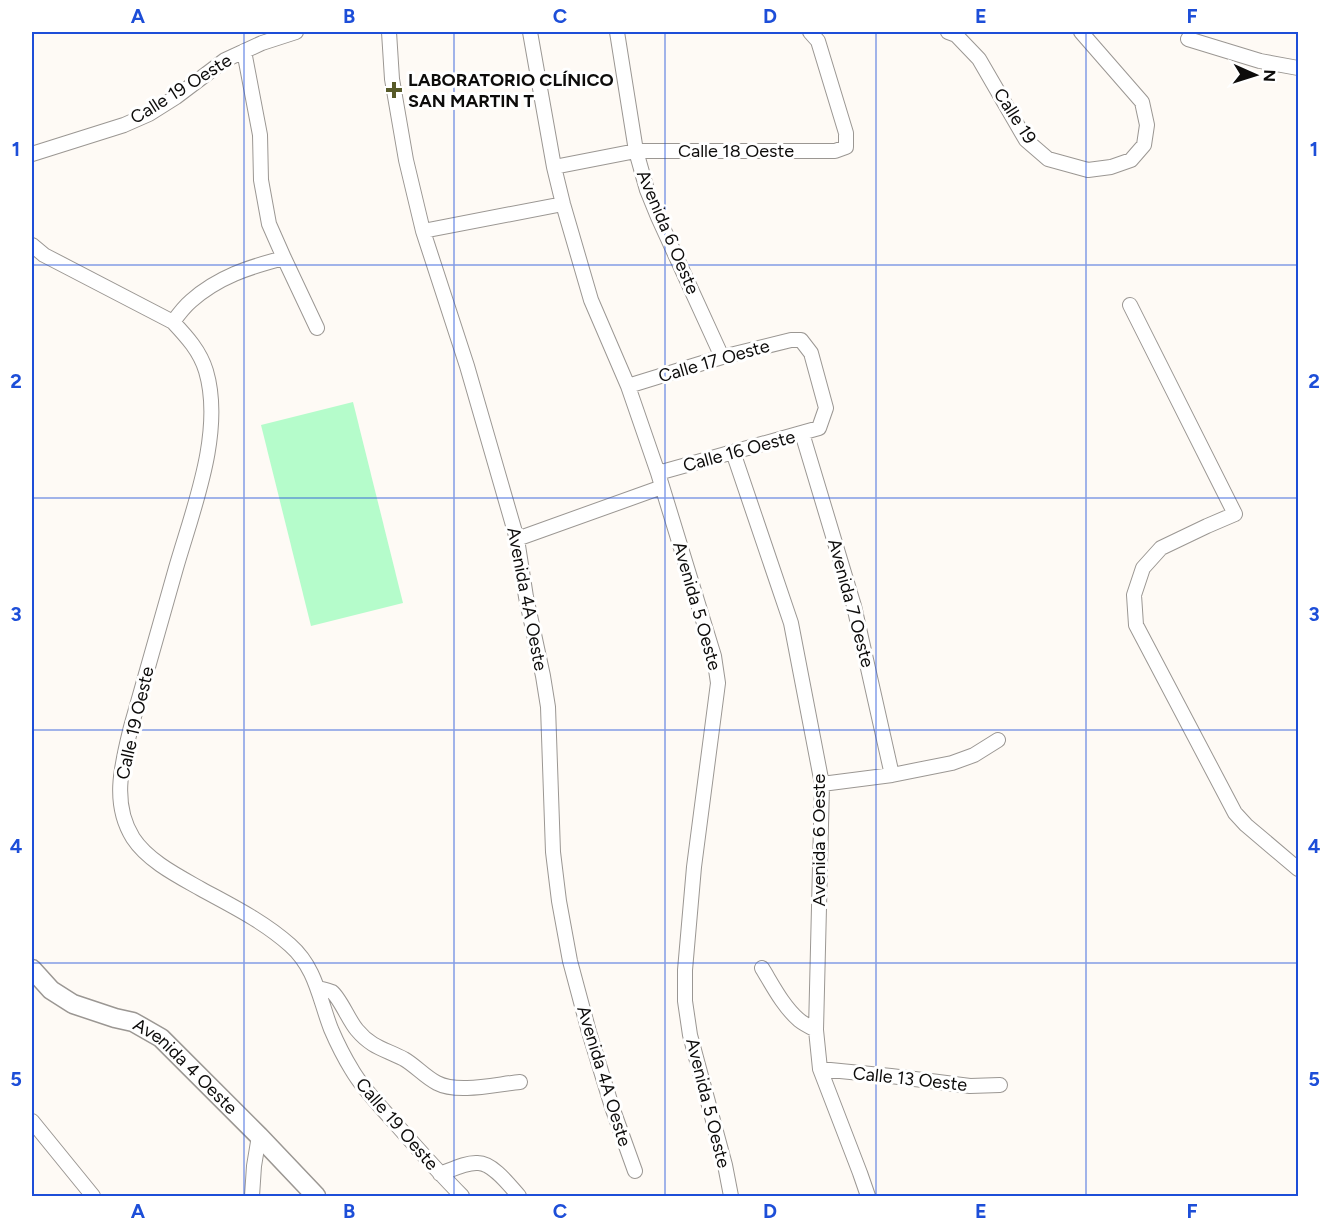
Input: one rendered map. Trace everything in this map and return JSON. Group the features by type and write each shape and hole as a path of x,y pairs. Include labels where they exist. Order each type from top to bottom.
{"main road":[{"name":"Avenida 4 Oeste","path":"32,969 51,990 74,1004 133,1022 161,1038 316,1197"}],"street":[{"name":"Calle 19 Oeste","path":"32,154 124,125 149,114 225,60 262,43 296,32"},
{"name":"Avenida 4A Oeste","path":"388,32 392,80 406,159 423,231 467,366 517,539 548,707 554,852 559,901 570,961 612,1107 635,1171"},
{"name":"Avenida 5 Oeste","path":"530,32 554,167 591,300 628,386 658,473 714,656 718,683 694,867 685,970 685,1001 690,1035 725,1165 731,1197"},
{"name":"Avenida 6 Oeste","path":"617,32 636,151 647,190 722,357"},
{"name":"Calle 18 Oeste","path":"554,167 636,151 835,151 846,147 846,133 818,42 810,32"},
{"name":"Calle 19","path":"948,32 956,35 978,59 1026,140 1048,159 1089,170 1111,167 1131,160 1144,145 1147,125 1142,102 1081,32"},
{"path":"1188,39 1260,61 1299,68"},
{"path":"244,51 260,135 261,180 269,225 317,328"},
{"path":"423,231 563,204"},
{"name":"Calle 19 Oeste","path":"32,245 44,255 173,322 189,339 201,358 206,372 211,402 208,453 124,753 119,788 123,815 132,836 149,855 180,877 266,925 292,947 307,964 318,988 331,1029 353,1073 372,1098 462,1197"},
{"path":"173,322 190,302 218,281 250,267 284,258"},
{"path":"1130,305 1235,514 1161,548 1143,568 1134,595 1136,626 1235,813 1299,869"},
{"name":"Calle 17 Oeste","path":"628,386 722,357 791,340 801,340 811,353 826,408 819,428"},
{"name":"Calle 16 Oeste","path":"658,473 819,428"},
{"name":"Avenida 7 Oeste","path":"802,433 854,606 892,775"},
{"name":"Avenida 6 Oeste","path":"733,452 791,623 822,784 816,1030 820,1070 868,1197"},
{"name":"Calle 16 Oeste","path":"517,539 662,487"},
{"path":"822,784 892,775 952,763 974,756 998,740"},
{"path":"762,968 790,1010 800,1021 816,1030"},
{"path":"318,988 331,991 357,1030 367,1040 379,1049 412,1064 436,1083 461,1088 520,1082"},
{"name":"Calle 13 Oeste","path":"820,1070 970,1086 1000,1085"},
{"path":"32,1121 93,1197"},
{"path":"252,1197 259,1137"},
{"path":"440,1174 479,1163 501,1176 519,1197"}],"green space":[{"path":"353,402 403,603 311,626 261,425"}],"place":[{"name":"LABORATORIO CLÍNICO SAN MARTIN T","path":"394,90"}]}
